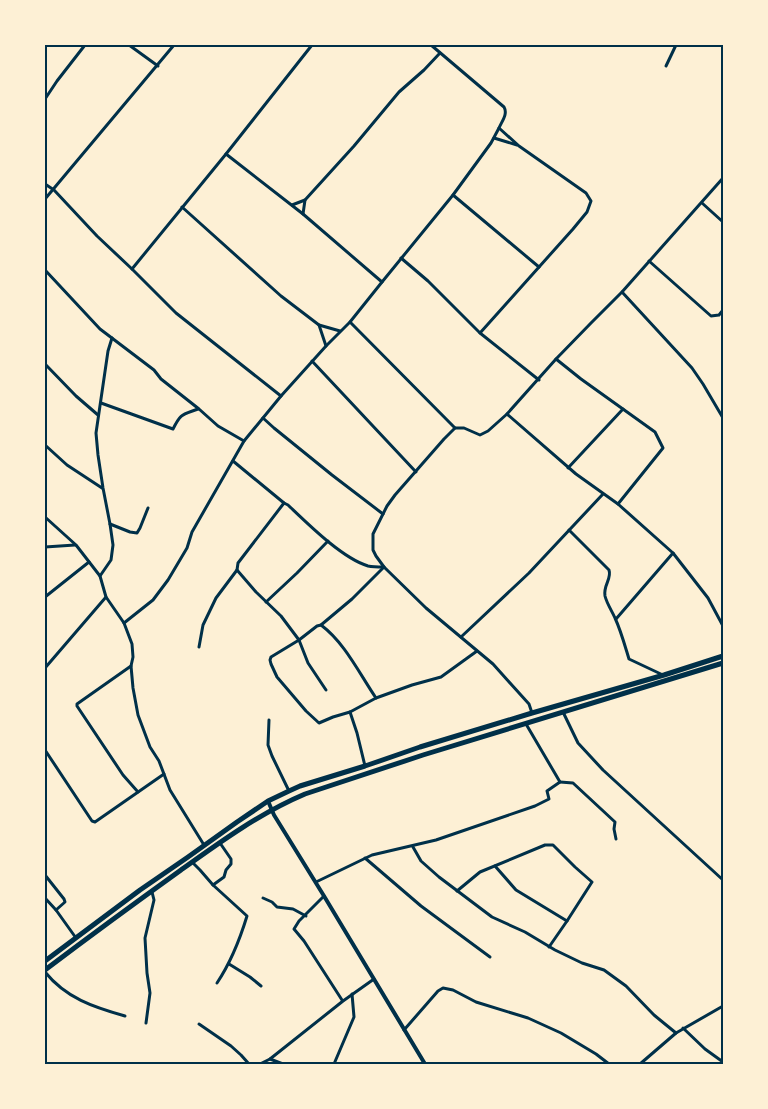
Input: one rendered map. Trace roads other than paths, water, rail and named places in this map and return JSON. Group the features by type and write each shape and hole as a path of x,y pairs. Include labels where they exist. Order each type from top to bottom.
{"highway":[{"path":"45,971 151,891 271,809 304,794 715,663 723,656"},
{"path":"45,962 140,890 237,822 268,801 289,791 420,747 532,713 664,675 715,663 723,663"},
{"path":"486,727 488,735"},
{"path":"420,747 423,755"}],"street":[{"path":"45,99 85,45"},
{"path":"129,45 158,66"},
{"path":"45,199 174,45"},
{"path":"132,269 312,45"},
{"path":"124,623 153,600 168,580 187,548 192,532 244,442 281,396 350,322 453,195 494,138 505,115 506,110 504,107 431,45"},
{"path":"666,66 676,45"},
{"path":"291,205 305,200 400,92 440,53"},
{"path":"480,333 587,212 591,201 586,193 519,146 499,128"},
{"path":"494,138 519,146"},
{"path":"226,154 303,214 382,282"},
{"path":"532,713 529,704 493,664 426,608 384,567 373,550 373,534 387,506 395,495 444,439 455,428 464,428 480,434 488,431 507,414 556,359 622,292 723,178"},
{"path":"45,184 54,190 97,236 176,313 281,396"},
{"path":"453,195 539,267"},
{"path":"303,214 305,200"},
{"path":"702,203 723,222"},
{"path":"182,207 281,296 319,325 340,331"},
{"path":"401,258 428,281 480,333 539,380"},
{"path":"649,261 711,316 719,314 723,310"},
{"path":"45,270 100,329 154,370 161,379 218,426 244,442"},
{"path":"622,292 692,368 723,418"},
{"path":"350,322 455,428"},
{"path":"319,325 326,346"},
{"path":"100,576 111,560 112,545 96,433 108,351 112,338"},
{"path":"556,359 655,432 663,448 618,504"},
{"path":"312,361 416,472"},
{"path":"45,364 76,396 98,415"},
{"path":"100,403 173,429 179,417 199,409"},
{"path":"568,468 623,409"},
{"path":"507,414 568,468 618,504 673,553 708,598 723,624"},
{"path":"263,418 383,514"},
{"path":"45,445 67,465 103,488"},
{"path":"233,461 288,505 322,537 349,557 368,566 384,567"},
{"path":"461,637 529,573 603,494"},
{"path":"200,647 203,625 216,598 237,570 238,563 284,503"},
{"path":"110,524 137,533 148,508"},
{"path":"45,517 76,545 100,576 106,597 124,623 132,644 134,657 130,666 77,704 77,706 123,775 138,792"},
{"path":"569,530 609,570 610,574 605,588 605,595 616,619 630,659 664,675"},
{"path":"266,602 328,541"},
{"path":"45,547 76,545"},
{"path":"616,619 673,553"},
{"path":"45,597 89,562"},
{"path":"384,567 352,599 321,625 316,626 270,660 270,664 277,676 306,711 319,723 350,712 376,698 441,677 477,651"},
{"path":"237,570 281,616 299,640 308,662 326,690"},
{"path":"45,668 106,597"},
{"path":"321,625 331,633 376,698"},
{"path":"130,666 138,715 150,747 159,760 170,790 206,844"},
{"path":"350,712 365,766"},
{"path":"563,712 578,743 602,770 723,880"},
{"path":"269,720 268,745 289,791"},
{"path":"526,724 560,782"},
{"path":"45,750 92,821 95,822 164,774"},
{"path":"316,882 372,855 436,840 535,806 549,799 547,791 560,782 573,784 615,822 616,839"},
{"path":"268,801 271,809 425,1064"},
{"path":"213,886 224,877 226,870 231,864 230,859 219,843"},
{"path":"457,891 480,872 545,845 553,845 575,868 592,882 550,946"},
{"path":"413,846 421,861 492,918 525,932 582,963 604,970 626,986 654,1015 676,1033"},
{"path":"365,858 421,906 490,957"},
{"path":"192,862 213,886 248,916 229,964 217,983"},
{"path":"495,866 516,890 567,921"},
{"path":"45,875 65,902 56,910"},
{"path":"146,1023 150,993 144,938 154,900 151,891"},
{"path":"324,896 299,921 294,929 304,941 342,1001"},
{"path":"45,898 76,938"},
{"path":"262,898 272,902 277,908 293,909 306,916"},
{"path":"229,964 261,986"},
{"path":"45,971 71,996 125,1016"},
{"path":"260,1064 270,1059 342,1001 374,979"},
{"path":"404,1030 438,991 443,988 458,992 476,1002 528,1018 561,1033 609,1064"},
{"path":"334,1064 354,1017 352,994"},
{"path":"640,1064 683,1028 723,1006"},
{"path":"199,1024 231,1046 249,1064"},
{"path":"683,1028 705,1049 723,1062"},
{"path":"270,1059 283,1064"}]}
